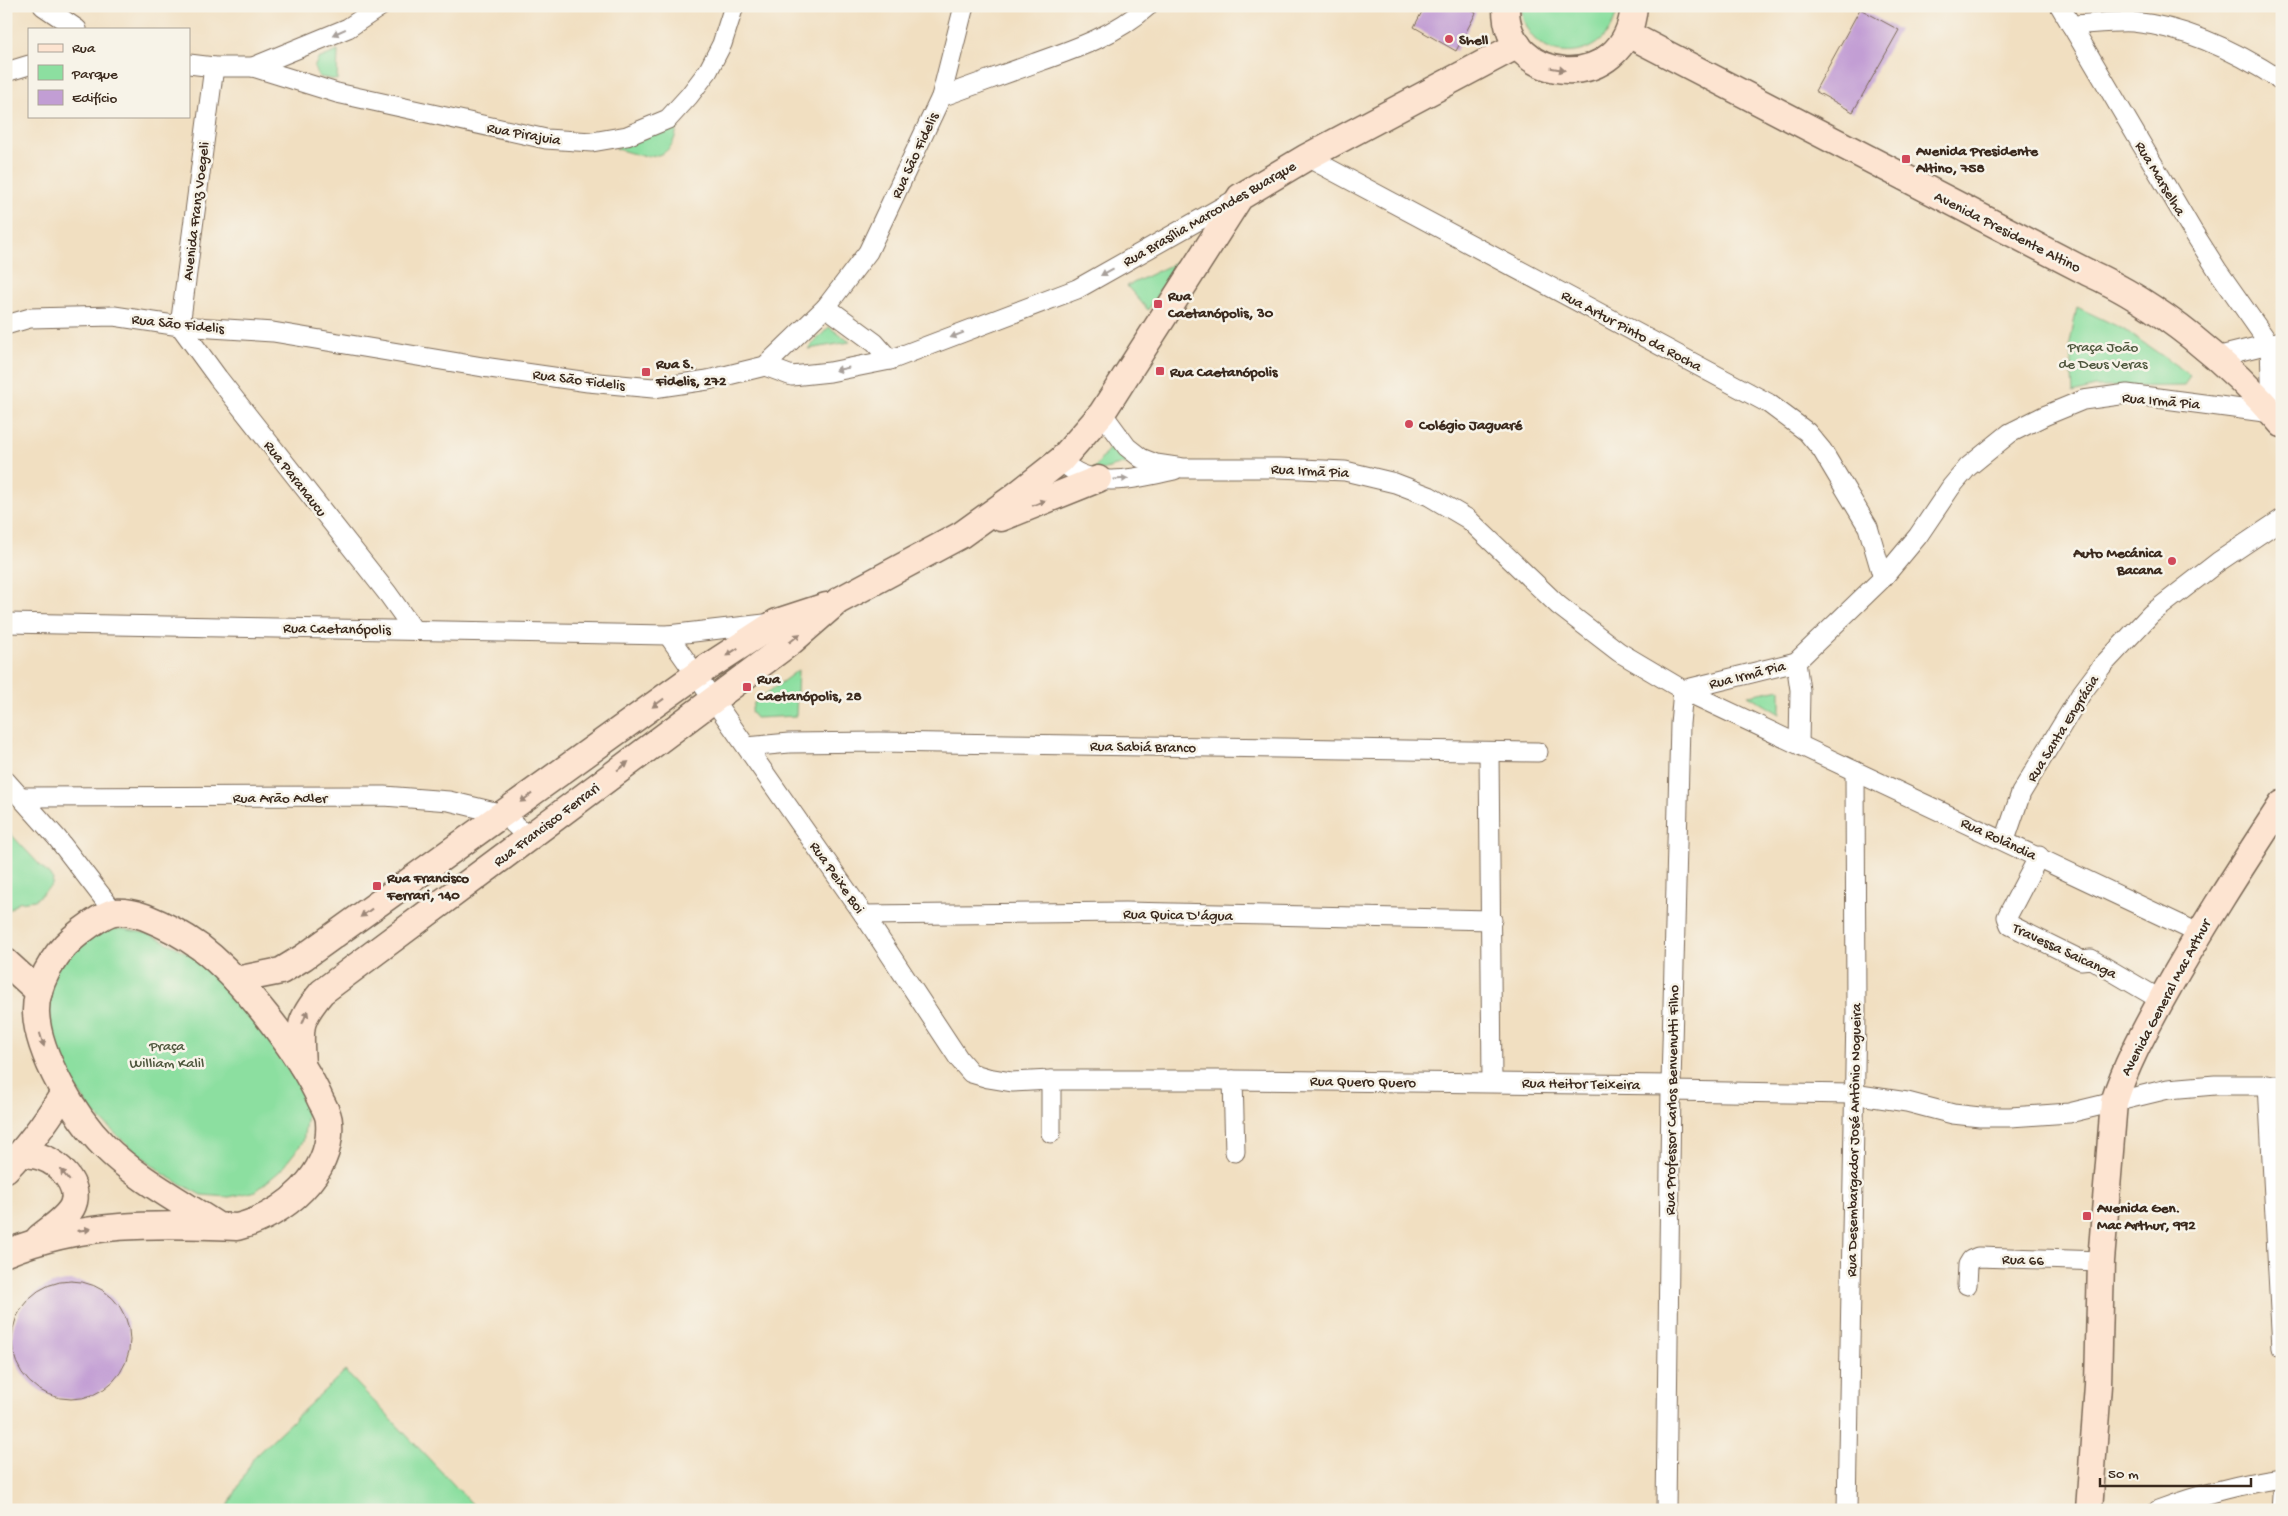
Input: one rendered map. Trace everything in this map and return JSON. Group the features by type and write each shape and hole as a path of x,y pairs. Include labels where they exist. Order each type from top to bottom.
{"main road":[{"path":"1506,6 1508,24 1518,44 1537,62 1562,70 1589,68 1601,63 1621,46 1628,34 1633,18 1634,6"},
{"name":"Avenida Presidente Altino","path":"1628,34 2118,286 2189,336 2216,358 2277,418"},
{"name":"Rua Brasília Marcondes Buarque","path":"1240,197 1306,157 1518,44"},
{"name":"Rua Caetanópolis","path":"697,674 777,622 838,602 961,535 1061,460 1102,413 1240,197"},
{"path":"961,535 1098,479"},
{"name":"Rua Caetanópolis","path":"713,698 792,641 838,602"},
{"path":"236,980 280,971 304,957 697,674"},
{"name":"Rua Francisco Ferrari","path":"302,1064 300,1028 307,1010 322,992 713,698"},
{"name":"Avenida General Mac Arthur","path":"2089,1510 2098,1385 2101,1261 2114,1102 2121,1078 2198,933 2282,804"},
{"path":"6,1253 37,1240 77,1231 109,1227 237,1227 256,1222 286,1204 305,1187 320,1167 329,1146 330,1119 302,1064 236,980 201,948 168,926 136,914 114,912 93,923 72,938 52,961 39,992 36,1012 42,1040 64,1093 80,1120 105,1147 137,1174 218,1226"},
{"path":"6,962 39,992"},
{"path":"14,1161 47,1120 64,1093"},
{"path":"14,1161 42,1158 59,1168 69,1177 75,1190 73,1205 61,1220 37,1240"}],"street":[{"path":"43,6 76,28"},
{"path":"190,64 214,67 253,67 348,28 381,6"},
{"name":"Rua Pirajuia","path":"253,67 337,93 546,139 592,142 627,136 668,118 689,96 708,71 722,44 734,6"},
{"name":"Rua São Fidelis","path":"6,325 30,318 114,316 180,326 273,332 483,367 588,382 653,388 708,380 764,366 826,307 868,252 941,97 964,6"},
{"path":"941,97 1086,45 1113,32 1136,17 1148,6"},
{"name":"Rua Marselha","path":"2060,6 2218,271 2276,343"},
{"path":"2071,25 2132,22 2166,29 2209,42 2248,59 2282,81"},
{"path":"6,72 28,64"},
{"name":"Avenida Franz Voegeli","path":"180,326 214,67"},
{"name":"Rua Artur Pinto da Rocha","path":"1306,157 1768,403 1806,432 1822,450 1868,527 1883,578"},
{"name":"Rua Brasília Marcondes Buarque","path":"764,366 792,376 830,372 890,360 1077,289 1240,197"},
{"path":"826,307 875,343 890,360"},
{"name":"Rua Paranaucu","path":"180,326 218,378 388,594 413,629"},
{"path":"2216,358 2276,343 2277,418"},
{"name":"Rua Irmã Pia","path":"1102,413 1127,447 1141,458 1156,464 1183,468 1280,468 1345,471 1395,482 1429,496 1468,519 1558,605 1619,652 1683,690 1796,662 1883,578 1918,536 1968,467 2010,433 2044,416 2083,400 2126,394 2277,418"},
{"name":"Rua Irmã Pia","path":"1061,460 1077,474 1098,479 1137,478 1183,468"},
{"name":"Rua Santa Engrácia","path":"2005,840 2021,793 2081,694 2102,666 2152,614 2218,562 2282,518"},
{"name":"Rua Caetanópolis","path":"6,623 668,634 777,622"},
{"path":"668,634 713,698"},
{"path":"1796,662 1800,690 1799,744"},
{"name":"Rua Rolândia","path":"1683,690 2039,856 2198,933"},
{"name":"Rua Professor Carlos Benvenutti Filho","path":"1666,1510 1670,1088 1680,724 1683,690"},
{"name":"Rua Peixe Boi","path":"713,698 864,915 959,1058"},
{"name":"Rua Sabiá Branco","path":"747,747 789,743 879,742 1538,752"},
{"path":"1489,752 1492,1082"},
{"name":"Rua Desembargador José Antônio Nogueira","path":"1848,1510 1853,1094 1856,1013 1855,771"},
{"path":"6,781 57,838 114,912"},
{"name":"Rua Arão Adler","path":"21,796 384,796 449,801 503,814 528,837"},
{"name":"Travessa Saicanga","path":"2039,856 2007,917 2010,926 2081,960 2091,959 2161,1000"},
{"name":"Rua Quica D'água","path":"864,915 1125,912 1492,920"},
{"name":"Rua Quero Quero","path":"959,1058 971,1072 988,1078 1012,1082 1051,1080 1492,1082"},
{"path":"1051,1080 1051,1133"},
{"path":"1233,1080 1235,1152"},
{"name":"Rua Heitor Teixeira","path":"1492,1082 1853,1094 1907,1102 1931,1110 1980,1117 2069,1113 2168,1089 2215,1085 2275,1084"},
{"path":"2275,1084 2282,1348"},
{"name":"Rua 66","path":"1967,1285 1968,1265 1971,1260 1978,1257 2101,1261"},
{"path":"2158,1510 2205,1493 2242,1483 2282,1478"},
{"path":"2282,1495 2282,1510"}],"green space":[{"path":"1521,6 1618,6 1611,26 1600,41 1584,50 1568,52 1551,50 1537,41 1526,26"},
{"path":"338,51 337,80 319,77 314,68 318,59"},
{"path":"678,115 677,131 673,142 667,150 660,154 651,156 640,155 615,148 644,139"},
{"path":"1177,262 1148,310 1127,286"},
{"name":"Praça João de Deus Veras","path":"2077,307 2125,330 2190,375 2184,386 2095,387 2073,393 2070,343"},
{"path":"829,327 850,342 808,349"},
{"path":"1117,438 1134,461 1091,473"},
{"path":"798,670 796,716 756,718 751,712 754,703"},
{"path":"1780,689 1780,714 1748,695 1749,695"},
{"path":"6,829 53,879 52,885 35,900 18,902 6,913"},
{"name":"Praça William Kalil","path":"100,928 123,929 150,934 201,960 232,984 296,1069 308,1107 303,1142 280,1171 256,1191 229,1197 201,1195 165,1175 121,1139 91,1110 69,1078 56,1051 50,1022 49,986 55,969"},
{"path":"345,1371 478,1510 226,1510 254,1457"}],"building":[{"name":"Shell","path":"1425,6 1464,6 1476,13 1456,51 1414,27"},
{"path":"1860,9 1899,30 1853,112 1815,91"},
{"path":"71,1281 94,1285 113,1298 126,1317 130,1340 126,1363 113,1382 94,1395 71,1399 48,1395 29,1382 16,1363 12,1340 16,1317 29,1298 48,1285"}],"place":[{"name":"Shell","path":"1449,39"},
{"name":"Avenida Presidente Altino, 758","path":"1906,159"},
{"name":"Rua Caetanópolis, 30","path":"1158,304"},
{"name":"Rua Caetanópolis","path":"1160,371"},
{"name":"Rua S. Fidelis, 272","path":"646,372"},
{"name":"Colégio Jaguaré","path":"1409,424"},
{"name":"Auto Mecánica Bacana","path":"2172,561"},
{"name":"Rua Caetanópolis, 28","path":"747,687"},
{"name":"Rua Francisco Ferrari, 140","path":"377,886"},
{"name":"Avenida Gen. Mac Arthur, 992","path":"2087,1216"}]}
